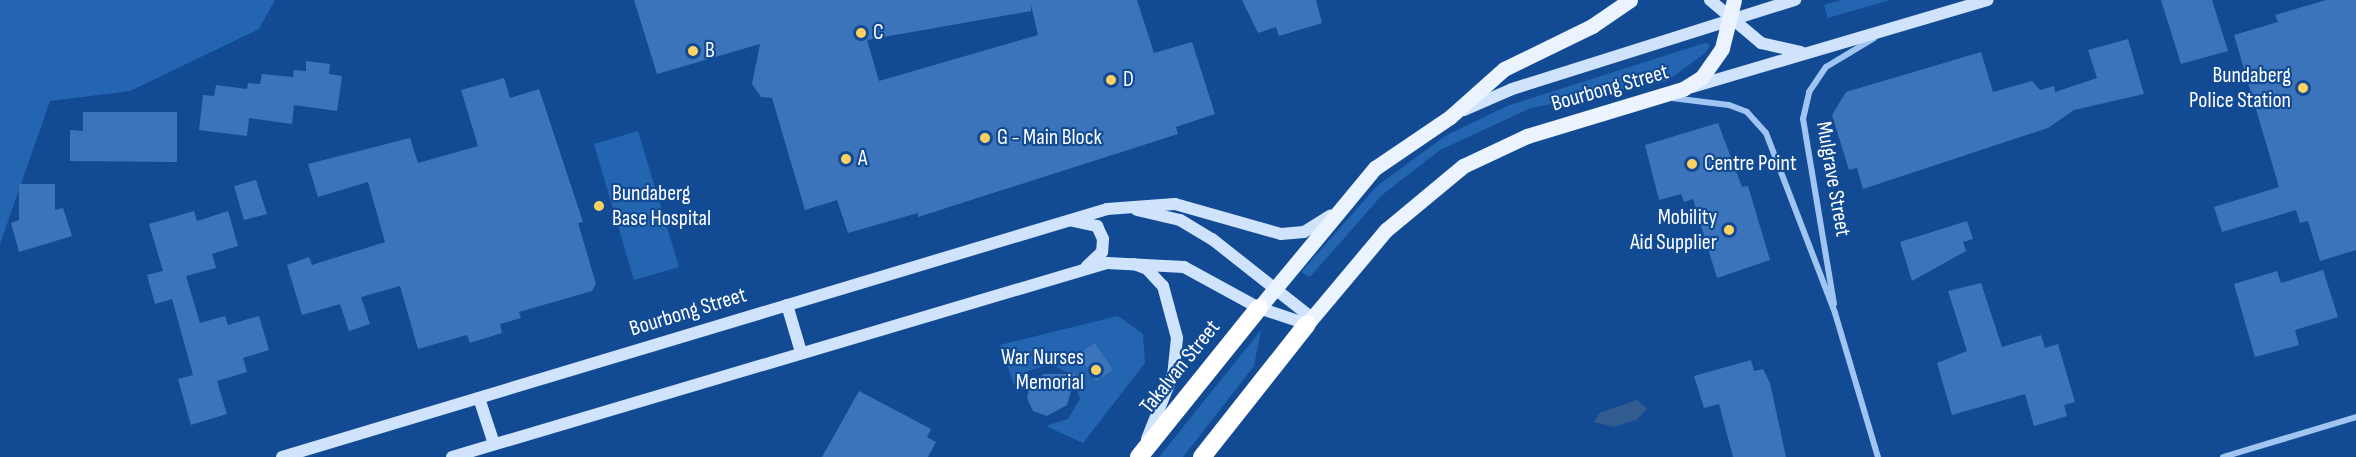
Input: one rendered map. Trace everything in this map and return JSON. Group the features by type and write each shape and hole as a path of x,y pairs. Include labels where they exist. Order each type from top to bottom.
{"highway":[{"name":"Takalvan Street","path":"1140,456 1259,308"},
{"path":"1202,457 1310,321"}],"main road":[{"path":"1450,117 1511,64 1592,26 1630,0"},
{"path":"1683,90 1713,64 1734,0"},
{"name":"Bourbong Street","path":"1310,321 1386,230 1463,166 1527,136 1683,90"},
{"name":"Bourbong Street","path":"1259,308 1274,285 1332,215 1375,168 1450,117"}],"street":[{"path":"1710,0 1729,21 1761,43 1811,52"},
{"name":"Bourbong Street","path":"1450,117 1512,89 1796,0"},
{"name":"Bourbong Street","path":"1683,90 1987,0"},
{"name":"Mulgrave Street","path":"1835,314 1804,140 1805,105 1826,67 1897,26"},
{"name":"Mulgrave Street","path":"1651,99 1712,101 1747,112 1759,123 1835,314 1878,457"},
{"path":"1107,209 1175,204 1281,234 1304,232 1332,215"},
{"name":"Bourbong Street","path":"282,457 1107,209"},
{"path":"1107,209 1180,220 1274,285 1310,321"},
{"path":"1069,221 1097,226 1103,239 1102,252 1084,267"},
{"path":"452,457 1084,267 1121,261 1184,267 1259,308 1310,321"},
{"path":"1121,261 1156,276 1172,310 1177,339 1173,374 1140,456"},
{"path":"787,305 801,352"},
{"path":"479,398 494,444"},
{"path":"2223,457 2356,417"}],"shaded area":[{"path":"0,0 275,0 259,29 130,91 50,101 0,244"},
{"path":"1841,0 1890,0 1828,18 1824,5"},
{"path":"1705,43 1710,45 1705,53 1667,81 1531,108 1440,150 1382,195 1310,277 1301,272 1377,186 1445,136 1507,106"},
{"path":"638,131 679,267 634,280 594,144"},
{"path":"1118,316 1143,334 1145,363 1083,443 1046,426 1068,419 1080,399 1072,375 1051,364 1028,371 1017,393 1000,345"},
{"path":"1261,330 1254,366 1183,457 1159,457"},
{"path":"1637,400 1647,409 1636,420 1614,427 1594,422 1599,413"}],"building":[{"path":"634,0 1137,0 1154,53 1192,42 1215,114 1176,127 1178,134 918,217 918,213 848,233 837,200 805,210 772,98 761,97 752,84 760,44 657,74","holes":["1031,5 1038,35 879,81 867,40 1031,11"]},
{"path":"1242,0 1316,0 1322,23 1279,36 1276,27 1258,33"},
{"path":"2161,0 2212,0 2228,51 2181,64"},
{"name":"Bundaberg Police Station","path":"2326,0 2356,0 2356,250 2320,261 2308,221 2300,223 2296,210 2222,232 2214,207 2279,187 2234,35 2278,22 2275,15"},
{"path":"2128,39 2144,94 2074,110 2048,128 1863,189 1857,168 1849,170 1832,115 1846,92 1981,52 1993,92 2032,81 2040,90 2054,86 2055,92 2097,78 2088,50"},
{"path":"306,61 330,64 329,74 342,76 337,111 294,105 292,124 249,118 247,136 199,130 203,95 214,96 216,85 247,89 248,83 260,84 262,74 293,77 294,70 306,71"},
{"path":"504,78 510,98 539,89 583,222 578,223 596,284 592,291 519,312 521,318 500,324 502,333 470,343 467,335 418,349 400,286 361,297 370,324 349,331 340,304 302,315 287,265 309,257 312,265 385,242 368,182 318,197 308,164 410,138 418,163 478,146 461,90"},
{"path":"83,112 177,112 177,162 70,161 70,130 83,131"},
{"path":"1718,123 1742,187 1748,186 1770,260 1717,278 1693,199 1684,202 1681,194 1659,200 1645,145"},
{"path":"256,180 267,214 244,220 234,186"},
{"path":"19,184 55,184 55,210 63,208 72,236 19,252 11,223 19,220"},
{"path":"194,211 197,221 228,211 238,246 212,254 216,268 186,276 200,323 225,316 228,325 259,316 269,350 243,358 247,372 217,381 227,414 191,425 178,379 193,375 172,299 155,304 147,275 163,271 149,224"},
{"path":"1967,221 1973,239 1963,242 1966,251 1912,281 1900,242"},
{"path":"2323,270 2338,317 2295,330 2299,345 2255,357 2234,284 2277,271 2281,283"},
{"path":"1981,283 2002,347 2041,335 2045,348 2058,344 2075,402 2064,405 2067,416 2034,426 2025,394 1952,415 1937,363 1967,351 1948,291"},
{"path":"1095,343 1113,370 1096,381 1078,354"},
{"path":"1751,360 1754,371 1763,369 1770,383 1786,457 1733,457 1719,404 1704,408 1694,376"},
{"path":"1044,374 1076,374 1067,405 1047,416 1033,411 1027,398 1031,382"},
{"path":"859,391 931,429 927,437 936,442 928,457 822,457"}],"place":[{"name":"C","path":"861,33"},
{"name":"B","path":"693,51"},
{"name":"D","path":"1111,80"},
{"name":"Bundaberg Police Station","path":"2303,88"},
{"name":"G - Main Block","path":"985,138"},
{"name":"A","path":"846,159"},
{"name":"Centre Point","path":"1692,164"},
{"name":"Bundaberg Base Hospital","path":"599,206"},
{"name":"Mobility Aid Supplier","path":"1729,230"},
{"name":"War Nurses Memorial","path":"1096,370"}]}
